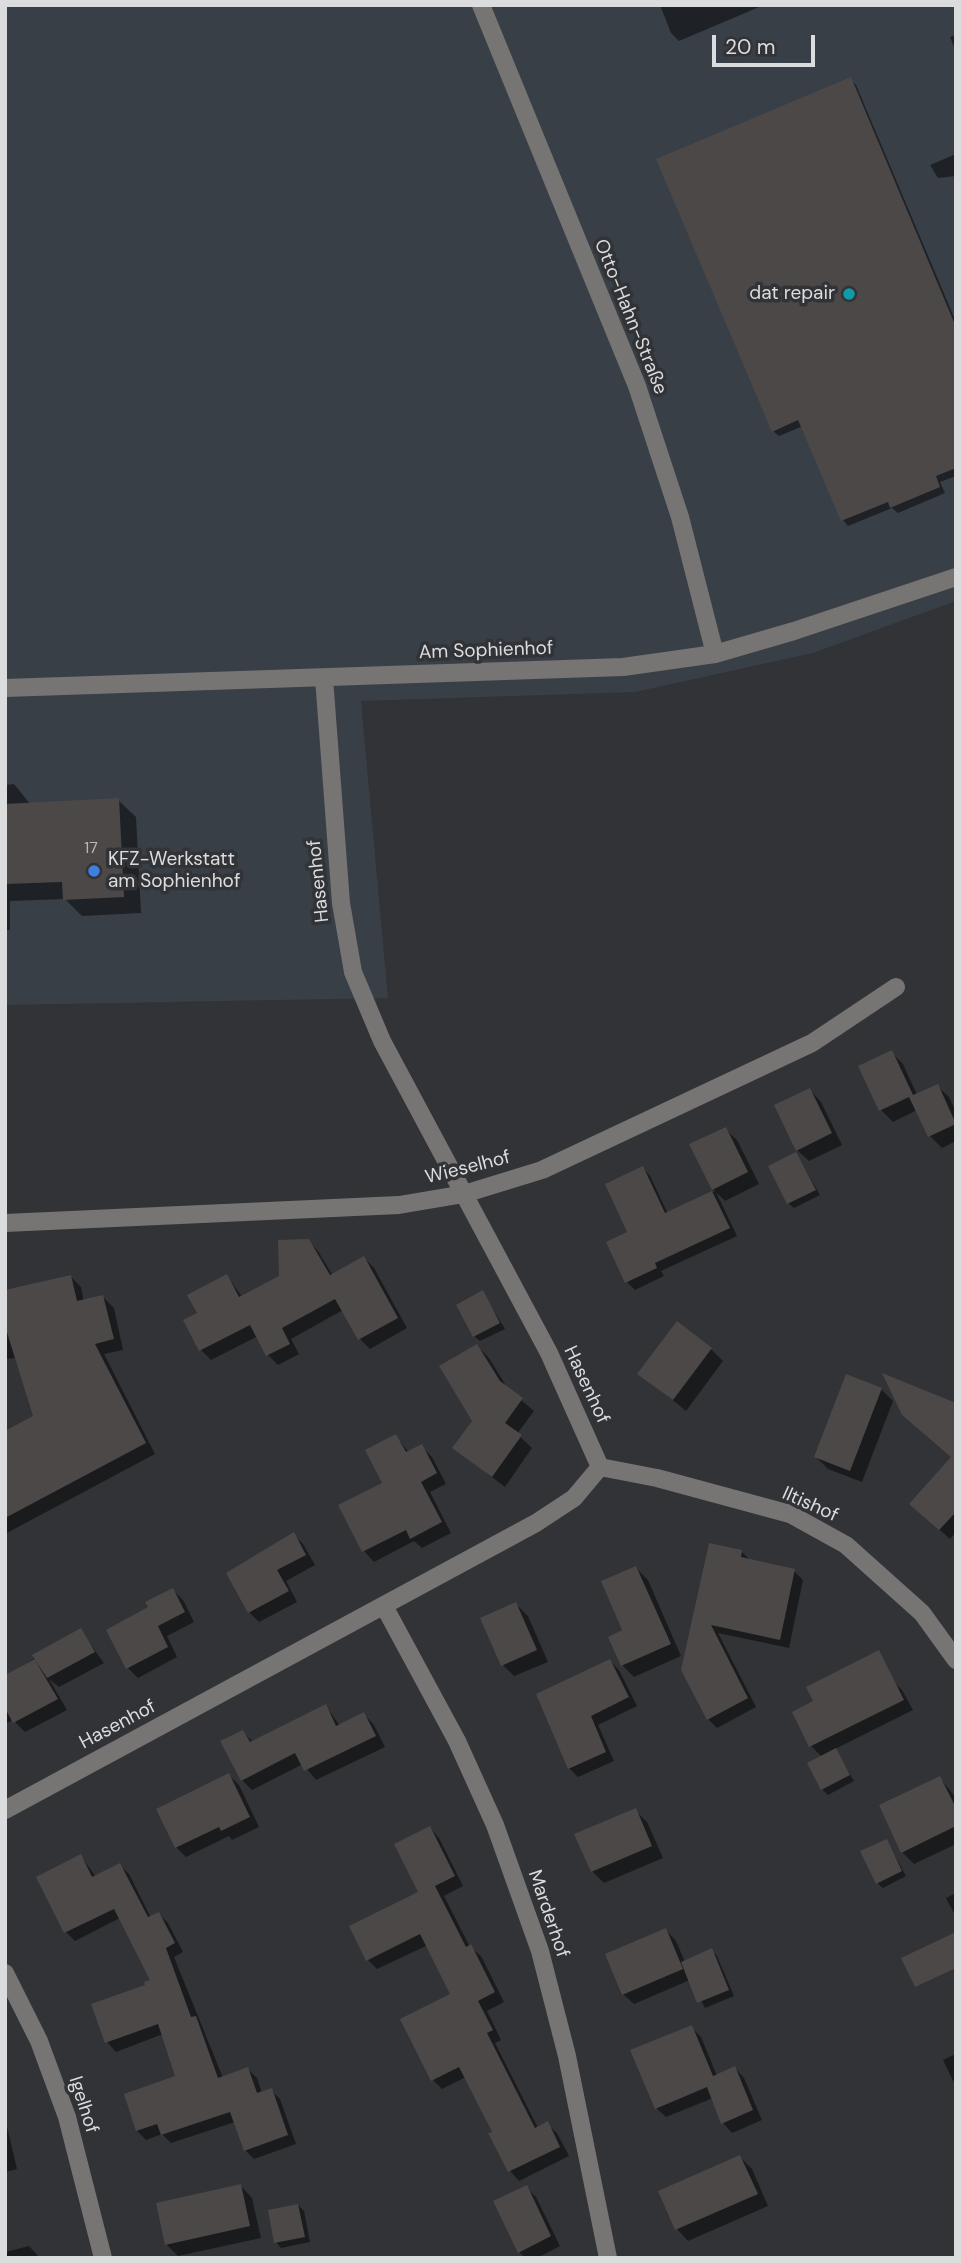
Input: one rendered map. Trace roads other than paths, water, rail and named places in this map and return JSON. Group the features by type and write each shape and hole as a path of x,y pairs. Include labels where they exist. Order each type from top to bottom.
{"street":[{"name":"Otto-Hahn-Straße","path":"481,5 637,386 680,517 715,654"},
{"name":"Am Sophienhof","path":"5,688 622,667 715,654 794,631 956,576"},
{"name":"Hasenhof","path":"5,1810 536,1523 574,1498 600,1467 565,1385 382,1041 352,972 341,903 324,678"},
{"name":"Wieselhof","path":"5,1223 399,1205 464,1194 542,1170 812,1043 896,987"},
{"name":"Iltishof","path":"600,1467 657,1478 790,1514 846,1545 922,1613 956,1660"},
{"name":"Marderhof","path":"384,1606 457,1741 484,1801 540,1951 568,2056 608,2258"},
{"name":"Igelhof","path":"5,1973 39,2041 66,2117 103,2258"}],"place":[{"name":"dat repair","path":"849,294"},
{"name":"KFZ-Werkstatt am Sophienhof","path":"94,871"}]}
